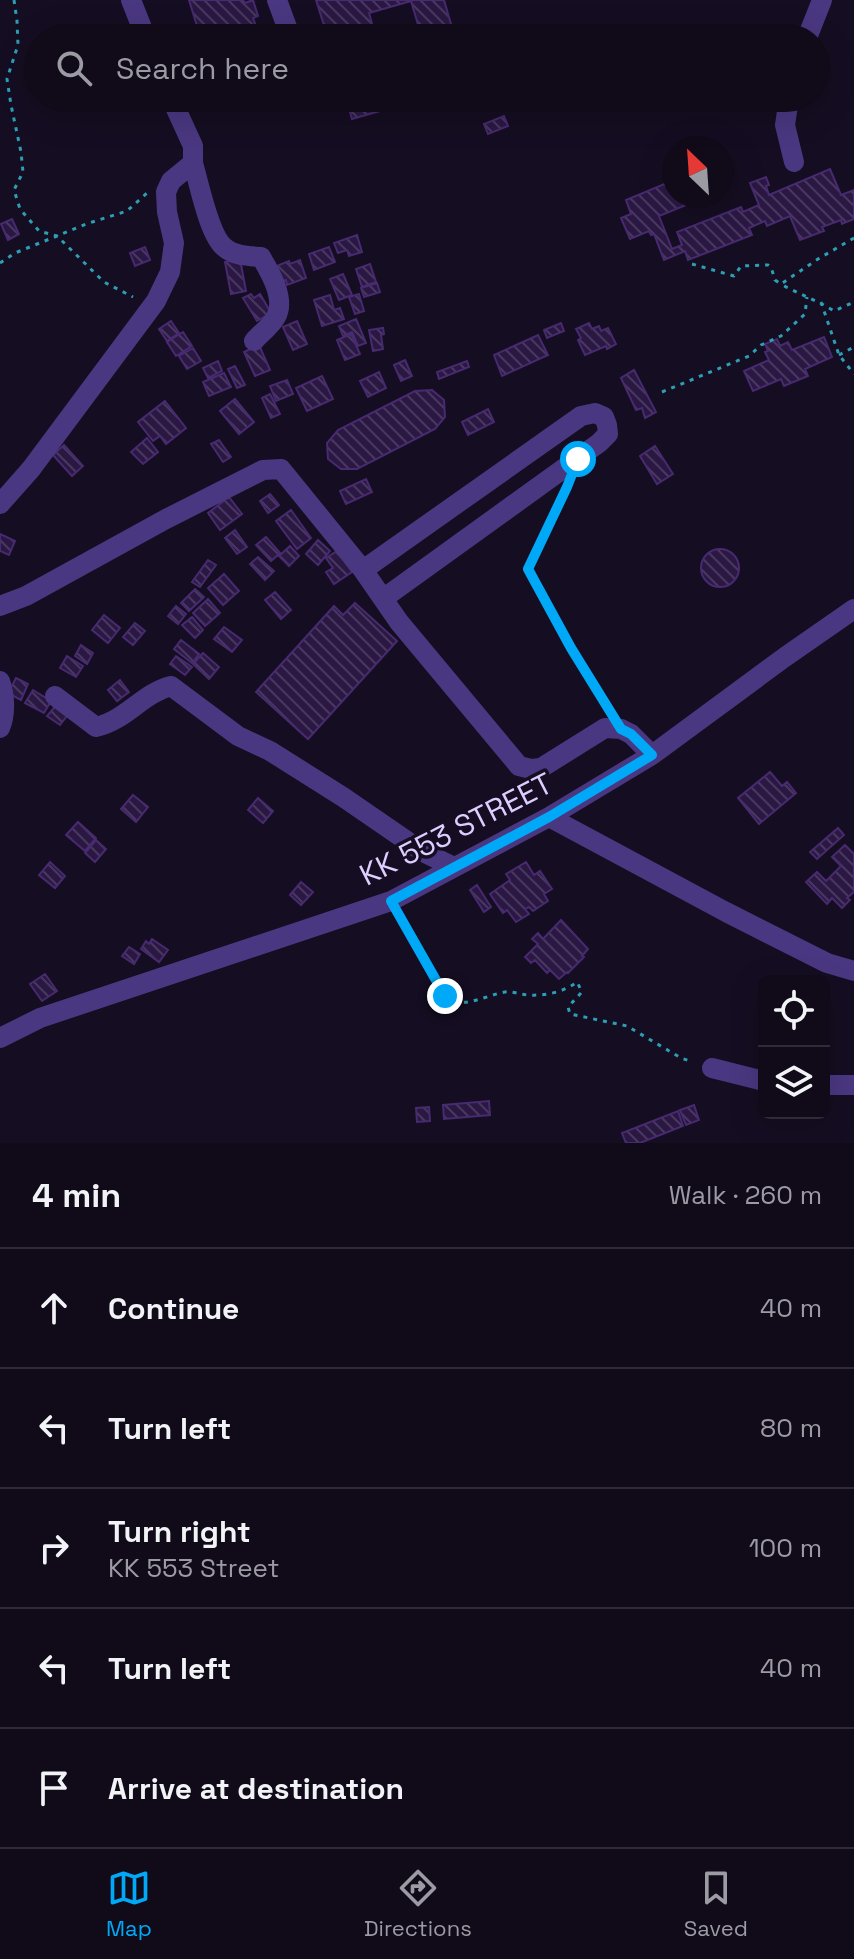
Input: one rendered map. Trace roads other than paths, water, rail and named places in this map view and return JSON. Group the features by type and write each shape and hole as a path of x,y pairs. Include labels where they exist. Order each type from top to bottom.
{"street":[{"path":"131,0 140,24"},
{"path":"277,0 286,24"},
{"path":"813,24 822,0"},
{"path":"177,112 193,146 193,163 215,236 224,247 238,255 261,257 269,269 280,302 276,317 254,341"},
{"path":"787,112 785,125 794,162"},
{"path":"0,504 31,469 156,301 170,272 174,243 166,192 171,181 193,163"},
{"path":"363,570 581,416 595,413 604,417 608,434 599,443 384,598"},
{"path":"0,606 26,596 263,470 281,469 363,570 399,622 519,766 541,768 605,728 621,729 631,734 652,755"},
{"name":"KK 553 STREET","path":"0,1038 40,1018 391,901 549,817 652,755 854,609"},
{"path":"0,681 4,693 0,728"},
{"path":"55,696 96,727 108,725 161,688 171,686 238,736 270,751 423,852 454,867"},
{"path":"549,817 827,963 854,971"},
{"path":"712,1068 758,1080"},
{"path":"830,1085 854,1085"}]}
